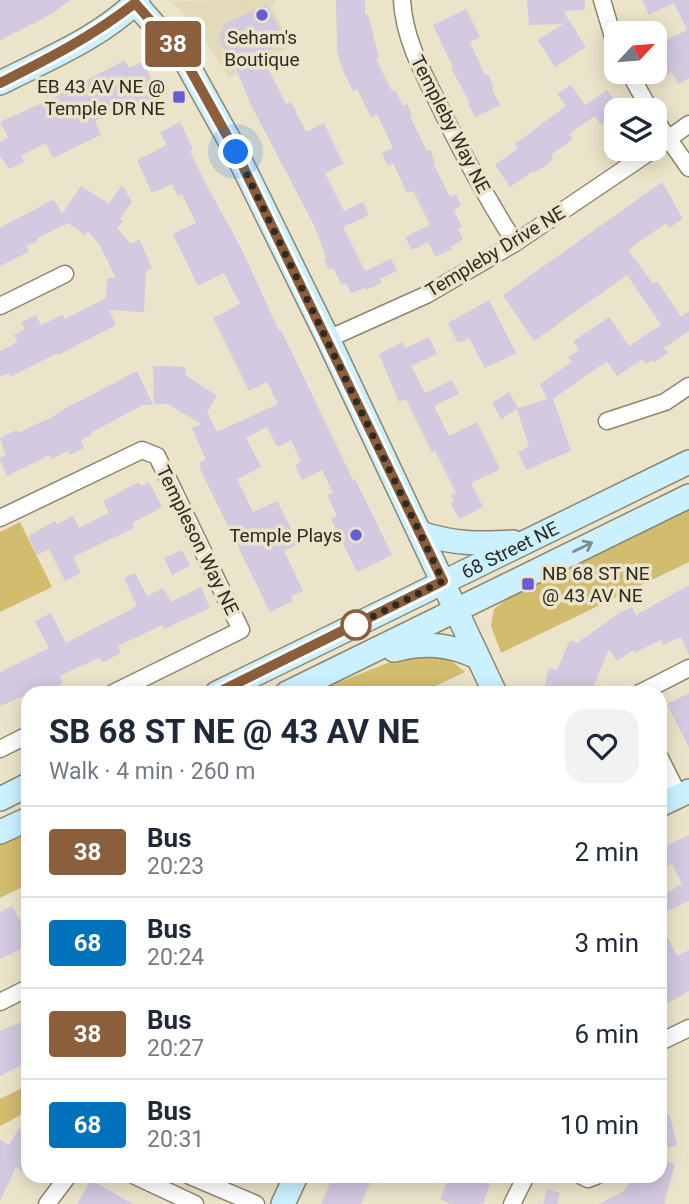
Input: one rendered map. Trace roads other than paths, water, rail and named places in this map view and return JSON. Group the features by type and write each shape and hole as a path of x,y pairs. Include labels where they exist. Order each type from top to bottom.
{"main road":[{"path":"0,83 77,44 137,1 170,40 185,60 236,152 328,339 492,686"},
{"name":"68 Street NE","path":"231,686 689,461"},
{"name":"68 Street NE","path":"301,686 689,496"},
{"path":"420,533 440,540 470,544 527,541"},
{"path":"361,657 430,644 445,645 477,657"},
{"path":"0,799 21,788"},
{"path":"0,832 21,822"},
{"path":"283,1204 293,1183"}],"street":[{"name":"Templeby Way NE","path":"402,0 414,53 461,151 515,243"},
{"path":"602,0 608,21"},
{"name":"Templeby Drive NE","path":"667,140 689,124"},
{"path":"667,152 689,168"},
{"name":"Templeby Drive NE","path":"328,339 426,295 515,243 637,161"},
{"path":"0,306 65,274"},
{"path":"607,421 665,402 689,386"},
{"name":"Templeson Way NE","path":"0,518 142,450 157,456 241,630 127,686"},
{"path":"654,686 689,668"},
{"path":"0,749 21,738"},
{"path":"667,775 676,797"},
{"path":"0,1002 21,992"},
{"path":"667,1039 689,1028"},
{"path":"47,1204 63,1183"},
{"path":"150,1183 195,1204"},
{"path":"206,1183 256,1204"},
{"path":"512,1204 522,1183"}],"place":[{"name":"Seham's Boutique","path":"262,15"},
{"name":"EB 43 AV NE @ Temple DR NE","path":"179,97"},
{"name":"Temple Plays","path":"356,535"},
{"name":"NB 68 ST NE @ 43 AV NE","path":"528,584"}]}
